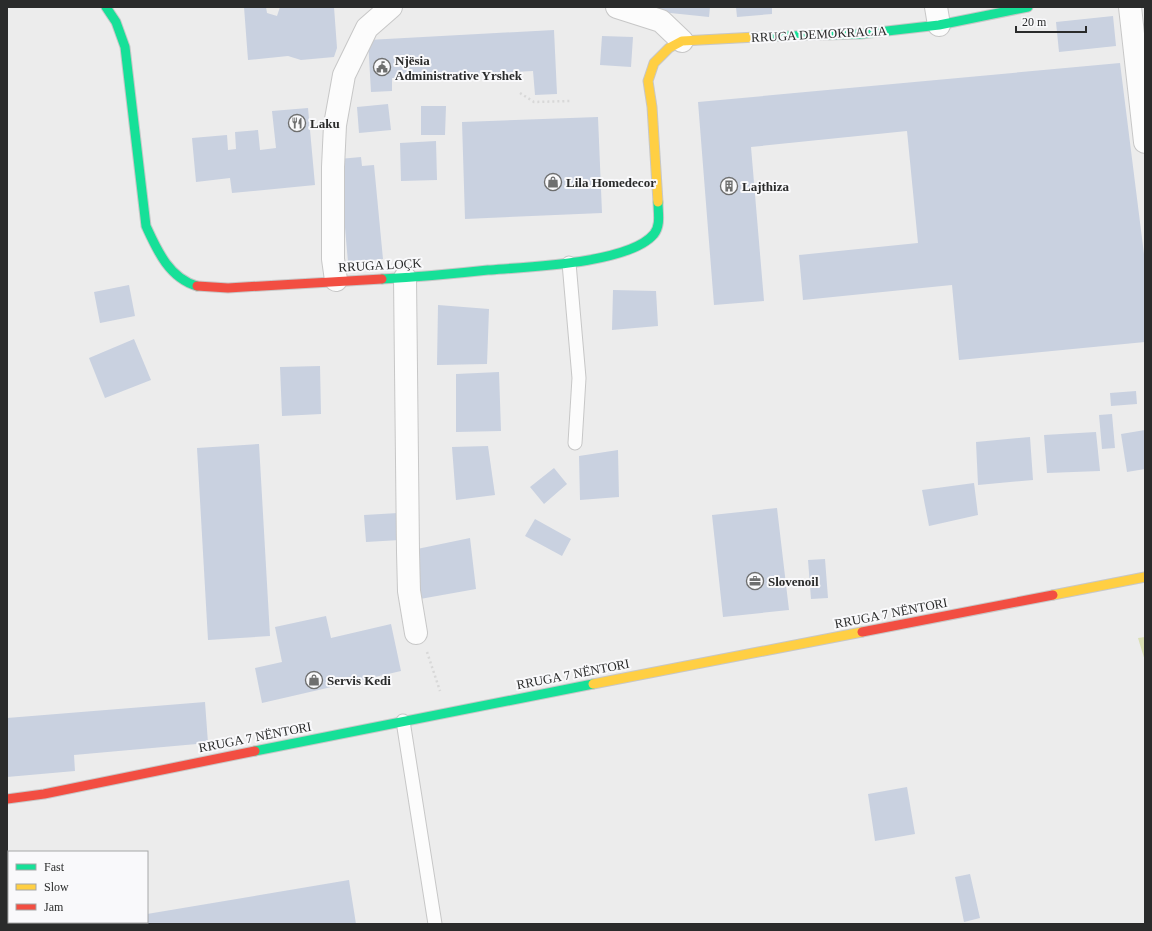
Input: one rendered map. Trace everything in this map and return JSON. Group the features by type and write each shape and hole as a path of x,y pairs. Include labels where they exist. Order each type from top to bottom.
{"street":[{"name":"RRUGA LOÇK","path":"106,7 116,22 125,47 146,226 157,250 175,274 195,286 228,288 336,280 405,278 569,263 617,253 639,245 654,234 659,222 659,202 648,80 654,63 669,48 682,41"},
{"path":"336,280 333,259 333,167 335,125 344,75 367,28 391,7"},
{"path":"617,7 661,21 682,41"},
{"name":"RRUGA DEMOKRACIA","path":"682,41 718,38 861,34 937,16 1028,7"},
{"path":"1130,7 1145,142"},
{"path":"405,278 408,560 409,591 416,633"},
{"name":"RRUGA 7 NËNTORI","path":"7,799 44,794 402,720 1145,577"}],"lane":[{"path":"114,7 116,22"},
{"path":"569,263 578,378 575,443"},
{"path":"402,720 435,924"}],"path":[{"path":"520,93 534,102 570,101"},
{"path":"416,633 430,657 445,712"}],"green space":[{"path":"1145,637 1145,661 1138,638"}],"building":[{"path":"244,7 266,7 267,13 277,16 280,7 334,7 337,48 334,57 301,60 288,56 248,60"},
{"path":"651,7 710,7 709,17 651,11"},
{"path":"736,7 772,7 772,14 737,17"},
{"path":"1113,16 1116,46 1059,52 1056,22"},
{"path":"554,30 557,94 535,95 533,71 392,78 392,91 371,92 368,40"},
{"path":"602,36 633,37 631,67 600,65"},
{"path":"1120,63 1145,262 1145,342 959,360 952,285 803,300 799,255 918,243 907,131 751,147 764,301 714,305 698,102"},
{"path":"388,104 391,130 359,133 357,107"},
{"path":"421,106 446,106 445,135 421,135"},
{"path":"308,108 315,185 232,193 230,178 196,182 192,138 227,135 228,150 236,149 235,132 258,130 260,150 276,148 272,111"},
{"path":"598,117 602,213 465,219 462,122"},
{"path":"436,141 437,180 401,181 400,143"},
{"path":"361,157 362,166 374,165 383,259 348,262 339,159"},
{"path":"129,285 135,316 100,323 94,292"},
{"path":"613,290 656,291 658,326 612,330"},
{"path":"438,305 489,309 487,364 437,365"},
{"path":"134,339 151,380 105,398 89,358"},
{"path":"320,366 321,414 282,416 280,367"},
{"path":"499,372 501,431 456,432 456,374"},
{"path":"1136,391 1137,404 1111,406 1110,393"},
{"path":"1112,414 1115,448 1102,449 1099,415"},
{"path":"1145,430 1145,469 1127,472 1121,434"},
{"path":"1096,432 1100,471 1047,473 1044,435"},
{"path":"1030,437 1033,480 978,485 976,442"},
{"path":"259,444 270,636 208,640 197,448"},
{"path":"488,446 495,495 456,500 452,447"},
{"path":"618,450 619,497 580,500 579,456"},
{"path":"554,468 567,484 544,504 530,487"},
{"path":"974,483 978,515 929,526 922,490"},
{"path":"777,508 789,610 723,617 712,515"},
{"path":"398,513 400,540 366,542 364,515"},
{"path":"535,519 571,539 562,556 525,536"},
{"path":"470,538 476,589 420,599 417,549"},
{"path":"825,559 828,598 811,599 808,560"},
{"path":"326,616 331,638 391,624 401,671 262,703 255,668 282,662 275,627"},
{"path":"205,702 208,743 74,755 75,771 7,777 7,718"},
{"path":"907,787 915,834 875,841 868,794"},
{"path":"970,874 980,918 964,922 955,877"},
{"path":"349,880 356,924 91,924 148,923 148,914"}],"traffic: fast":[{"path":"106,7 116,22 125,47 146,226 165,262 171,270 187,282 197,286"},
{"path":"756,37 861,34 939,25 1028,7"},
{"path":"382,279 551,265 601,258 623,252 641,244 654,234 658,227 658,202"},
{"path":"255,751 593,684"}],"traffic: slow":[{"path":"658,202 652,107 648,81 654,63 669,48 682,41 756,37"},
{"path":"1053,595 1145,577"},
{"path":"593,684 862,632"}],"traffic: jam":[{"path":"197,286 228,288 382,279"},
{"path":"862,632 1053,595"},
{"path":"7,799 44,794 255,751"}],"place":[{"name":"Njësia Administrative Yrshek","path":"382,67"},
{"name":"Laku","path":"297,123"},
{"name":"Lila Homedecor","path":"553,182"},
{"name":"Lajthiza","path":"729,186"},
{"name":"Slovenoil","path":"755,581"},
{"name":"Servis Kedi","path":"314,680"}]}
